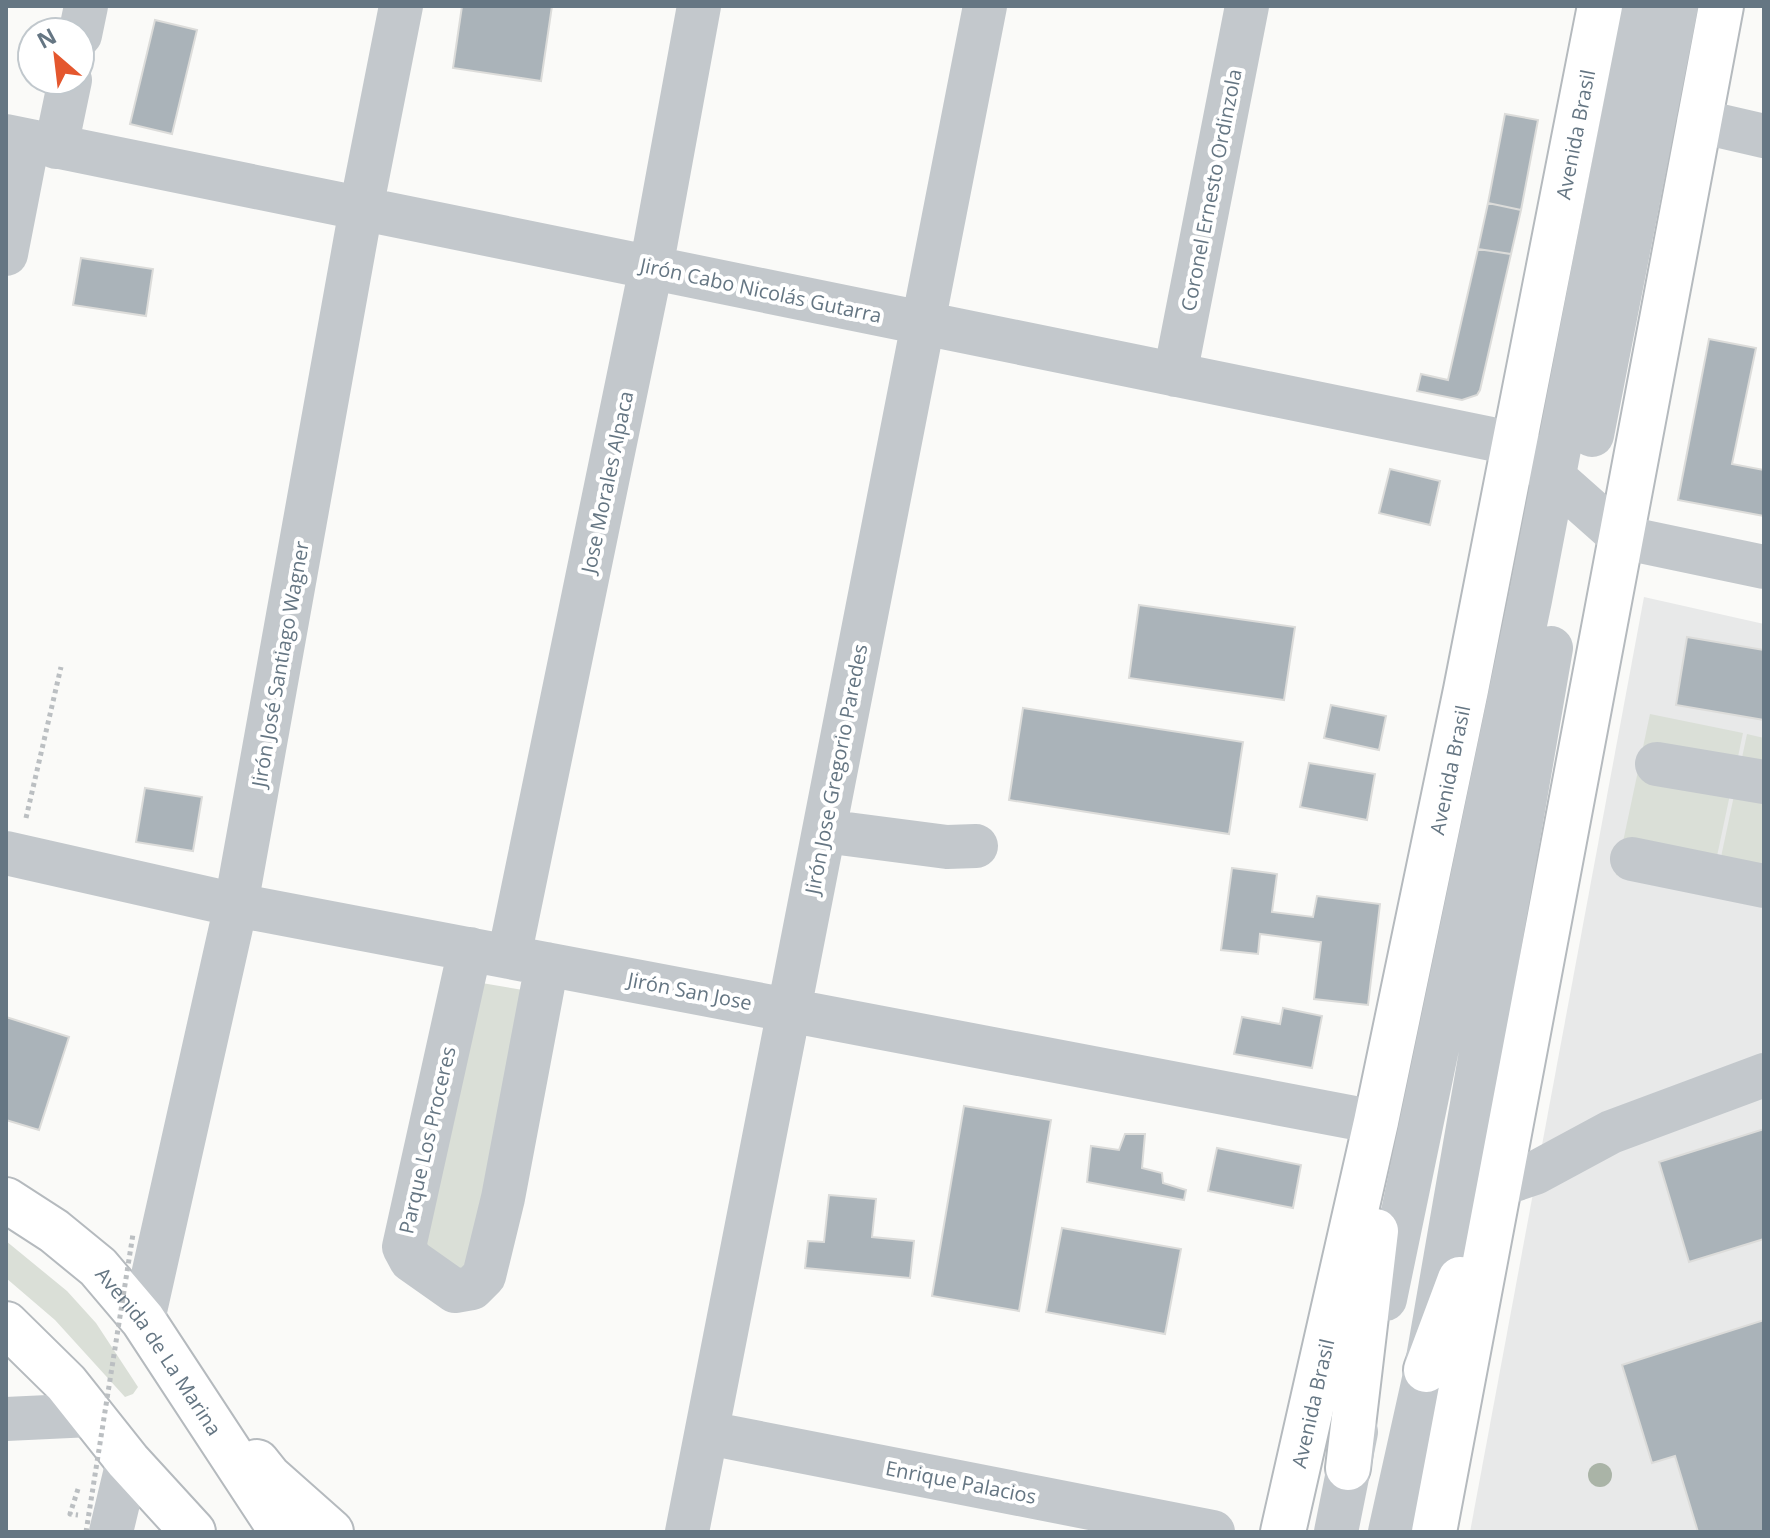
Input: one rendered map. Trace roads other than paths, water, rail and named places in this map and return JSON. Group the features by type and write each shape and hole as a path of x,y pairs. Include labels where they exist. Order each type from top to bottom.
{"main road":[{"name":"Avenida Brasil","path":"1283,1532 1376,1122 1495,551 1600,6"},
{"path":"1434,1532 1721,6"},
{"path":"1348,1468 1383,1163 1376,1122"},
{"path":"1426,1370 1501,1176"},
{"name":"Avenida de La Marina","path":"6,1200 54,1231 98,1267 143,1320 282,1532"},
{"path":"143,1320 269,1477 331,1532"},
{"path":"6,1324 66,1383 128,1461 193,1532"},
{"path":"128,1461 162,1532"}],"street":[{"name":"Jirón José Santiago Wagner","path":"143,1320 236,905 361,209 401,6"},
{"name":"Jose Morales Alpaca","path":"509,957 651,268 699,6"},
{"name":"Jirón Jose Gregorio Paredes","path":"687,1532 985,6"},
{"name":"Coronel Ernesto Ordinzola","path":"1175,375 1247,6"},
{"path":"1336,1532 1555,544 1644,6"},
{"path":"1566,487 1597,415 1676,6"},
{"path":"6,254 30,141 60,96"},
{"path":"1699,121 1764,136"},
{"name":"Jirón Cabo Nicolás Gutarra","path":"30,141 1516,444"},
{"path":"1516,444 1621,537"},
{"path":"1495,551 1621,537 1764,567"},
{"path":"1390,1532 1426,1370 1539,711 1555,544"},
{"path":"1657,764 1764,782"},
{"path":"824,831 947,847 976,846"},
{"name":"Jirón San Jose","path":"12,854 236,905 1376,1122"},
{"path":"1632,859 1764,886"},
{"name":"Parque Los Proceres","path":"509,957 503,1198 484,1276 472,1288 455,1291 411,1260 404,1247 509,957"},
{"path":"1501,1176 1535,1173 1611,1132 1764,1075"},
{"path":"6,1419 91,1415"},
{"name":"Enrique Palacios","path":"708,1433 1213,1532"},
{"path":"111,1532 128,1461"}]}
